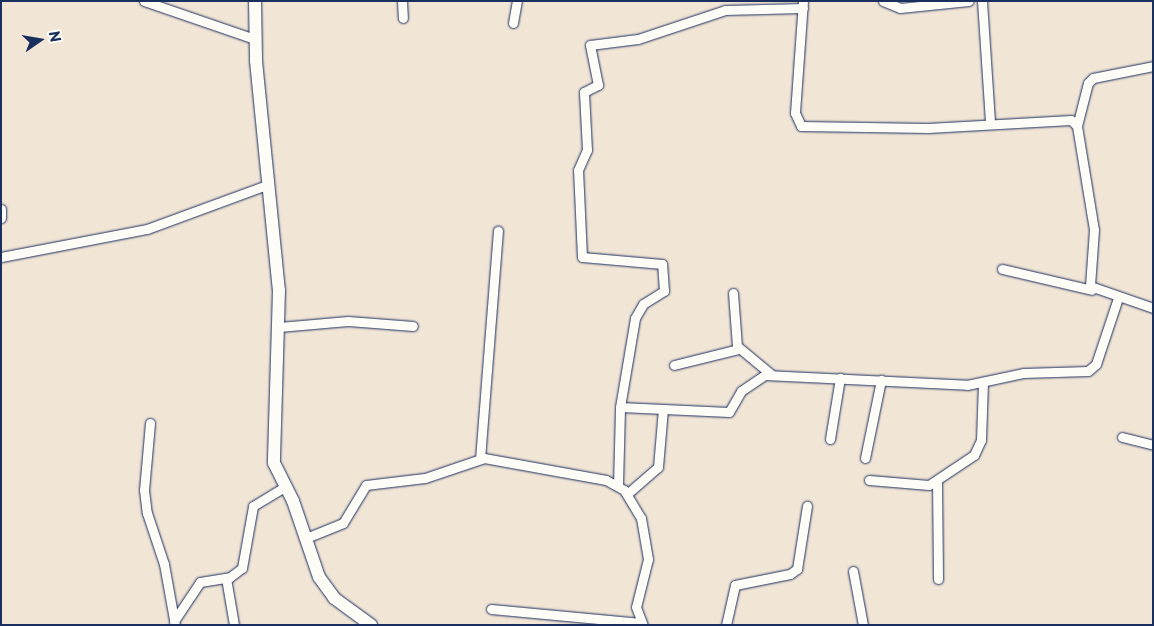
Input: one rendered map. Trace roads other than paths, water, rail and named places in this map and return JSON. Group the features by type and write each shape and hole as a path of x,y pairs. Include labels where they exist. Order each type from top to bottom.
{"street":[{"path":"144,1 255,39"},
{"path":"255,1 255,39 280,327 273,448 274,463 306,538 319,578 334,598 371,625"},
{"path":"402,1 403,18"},
{"path":"513,23 517,1"},
{"path":"883,1 900,8 969,1"},
{"path":"982,1 990,124"},
{"path":"618,485 620,407 635,318 643,304 664,291 662,264 582,257 578,170 587,150 584,92 598,85 590,45 638,39 725,10 803,5 795,113 801,126 990,124 1062,119 1077,126"},
{"path":"1092,290 1088,279 1094,230 1077,126 1088,83 1094,78 1153,66"},
{"path":"2,258 147,229 269,184"},
{"path":"1,209 1,218"},
{"path":"480,459 498,231"},
{"path":"1002,269 1092,290 1153,308"},
{"path":"733,293 738,349 772,375"},
{"path":"620,407 729,412 741,391 759,377 772,375 983,382 1017,374 1093,368 1118,298"},
{"path":"280,327 348,321 413,326"},
{"path":"674,365 738,349"},
{"path":"830,439 840,378"},
{"path":"864,458 881,380"},
{"path":"869,480 920,485 936,481 978,450 983,382"},
{"path":"628,494 658,467 663,409"},
{"path":"150,423 146,506 164,564 175,623"},
{"path":"1122,438 1153,445"},
{"path":"306,538 343,523 366,485 425,478 480,459 496,457 618,485 628,494 641,518 648,559 637,600 642,624 491,609"},
{"path":"936,481 938,578"},
{"path":"175,623 196,586 226,578 244,562 253,506 285,487"},
{"path":"726,625 735,585 790,574 797,569 808,506"},
{"path":"853,571 863,625"},
{"path":"226,578 234,625"}]}
